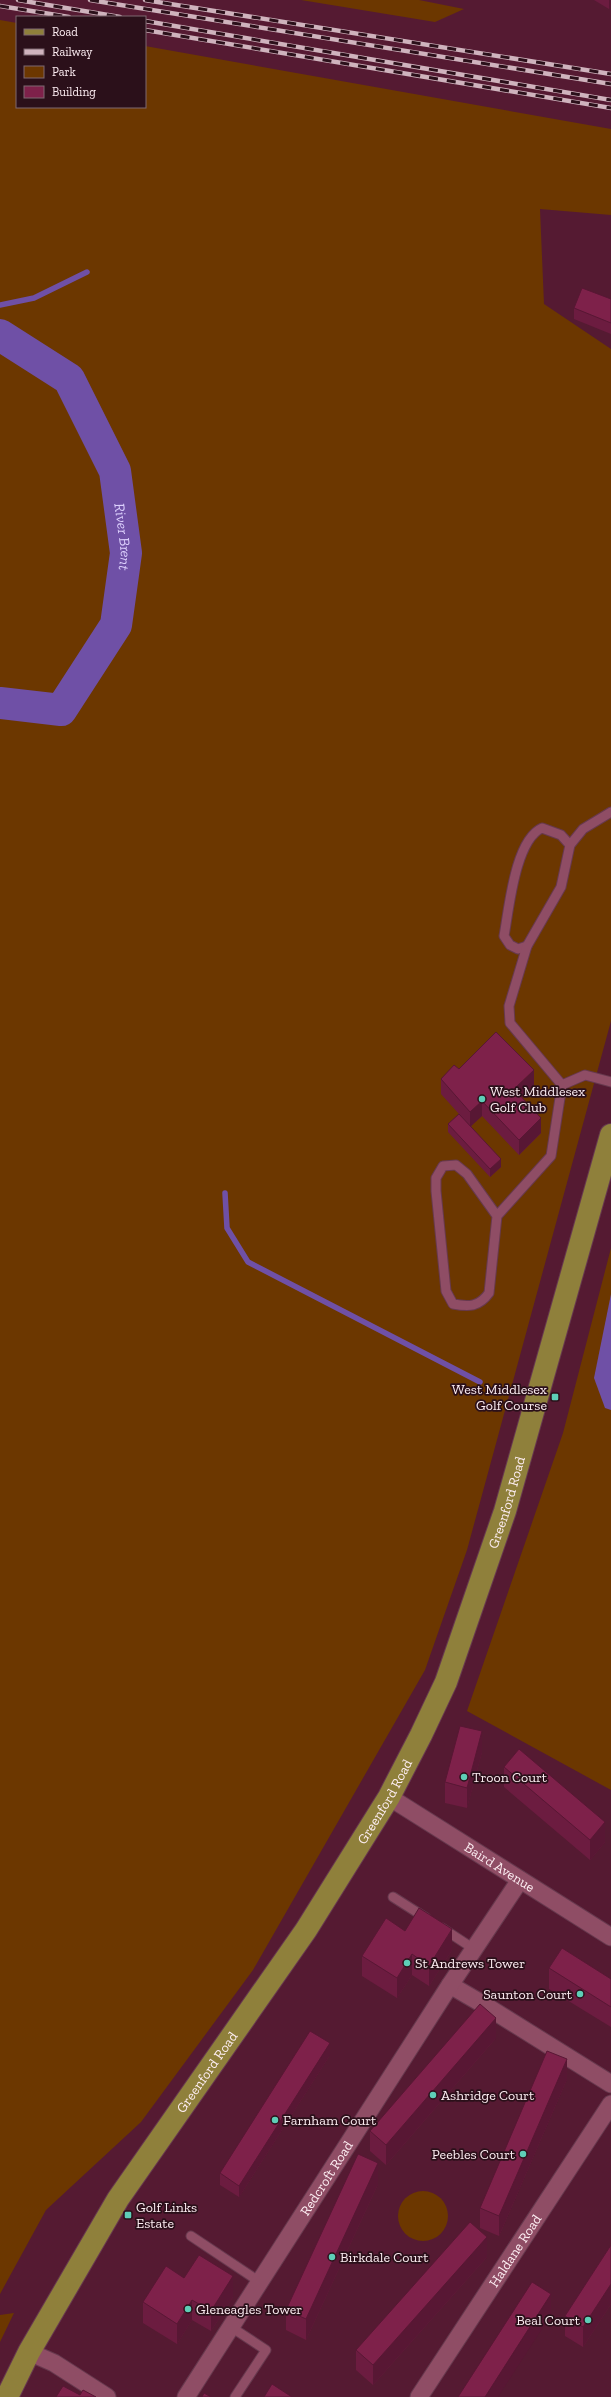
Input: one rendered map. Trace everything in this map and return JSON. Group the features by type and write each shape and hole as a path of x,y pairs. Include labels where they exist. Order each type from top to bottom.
{"main road":[{"name":"Greenford Road","path":"7,2397 29,2352 118,2199 306,1930 389,1797 446,1682 505,1511 611,1135"}],"street":[{"name":"Baird Avenue","path":"389,1797 611,1938"},
{"name":"Redcroft Road","path":"186,2397 450,1985 520,1880"},
{"path":"450,1985 611,2084"},
{"name":"Haldane Road","path":"419,2397 611,2104"},
{"path":"29,2352 54,2363 107,2397"}],"lane":[{"path":"497,1216 467,1174 456,1165 443,1166 436,1178 436,1191 446,1291 454,1304 469,1307 482,1302 489,1294 497,1216 551,1156 562,1085 510,1023 509,1006 527,946 562,887 570,845 584,829 611,812"},
{"path":"527,946 518,949 510,945 504,936 517,867 531,837 542,828 561,835 570,845"},
{"path":"562,1085 585,1076 611,1082"},
{"path":"393,1897 474,1949"},
{"path":"191,2236 260,2282"},
{"path":"231,2327 266,2350 235,2397"}],"green space":[{"path":"301,0 419,0 464,9 435,22"},
{"name":"West Middlesex Golf Course","path":"0,20 16,23 16,108 146,108 146,46 611,129 611,215 540,209 544,304 611,349 611,1021 467,1550 425,1670 253,1970 141,2122 46,2210 0,2294"},
{"name":"West Middlesex Golf Course","path":"611,1248 611,1790 467,1711 563,1433"},
{"path":"418,2191 428,2191 441,2198 448,2211 448,2221 441,2234 428,2241 418,2241 409,2237 402,2230 398,2221 398,2211 402,2202 409,2195"},
{"path":"14,2313 0,2342 0,2315"}],"shaded area":[{"path":"611,1294 611,1410 605,1408 594,1378"}],"building":[{"path":"582,288 611,299 611,323 574,308"},
{"name":"West Middlesex Golf Club","path":"496,1032 534,1070 514,1089 541,1118 519,1140 482,1101 470,1112 441,1079 454,1065 459,1069"},
{"path":"459,1114 501,1159 490,1169 448,1124"},
{"path":"460,1726 482,1731 467,1788 445,1782"},
{"path":"519,1749 605,1822 590,1840 504,1767"},
{"path":"419,1908 452,1929 429,1966 412,1954 397,1978 362,1956 386,1918 405,1931"},
{"path":"562,1948 611,1979 611,2007 549,1968"},
{"path":"480,2004 496,2018 386,2145 370,2131"},
{"name":"Farnham Court","path":"310,2031 330,2043 239,2186 220,2173"},
{"path":"547,2051 567,2059 499,2216 480,2208"},
{"path":"358,2154 378,2163 306,2319 286,2310"},
{"path":"470,2222 487,2237 373,2365 356,2350"},
{"path":"611,2245 611,2284 583,2327 565,2316"},
{"path":"199,2255 233,2276 211,2311 192,2300 177,2324 143,2302 166,2266 184,2278"},
{"path":"532,2282 551,2294 485,2397 458,2397"},
{"path":"272,2384 292,2397 264,2397"},
{"path":"63,2386 80,2395 83,2390 96,2397 56,2397"},
{"path":"204,2393 211,2397 202,2397"}],"waterway":[{"path":"0,305 34,298 87,272"},
{"name":"River Brent","path":"0,335 69,379 115,471 126,553 116,625 61,710 0,703"},
{"path":"225,1193 227,1228 248,1262 480,1382"}],"railway":[{"path":"18,0 114,16"},
{"path":"90,0 611,84"},
{"path":"145,0 611,74"},
{"path":"0,6 63,16"},
{"path":"146,21 611,100"},
{"path":"146,30 611,108"}],"place":[{"name":"West Middlesex Golf Club","path":"482,1099"},
{"name":"West Middlesex Golf Course","path":"555,1397"},
{"name":"Troon Court","path":"464,1777"},
{"name":"St Andrews Tower","path":"407,1963"},
{"name":"Saunton Court","path":"580,1994"},
{"name":"Ashridge Court","path":"433,2095"},
{"name":"Farnham Court","path":"275,2120"},
{"name":"Peebles Court","path":"523,2154"},
{"name":"Golf Links Estate","path":"128,2215"},
{"name":"Birkdale Court","path":"332,2257"},
{"name":"Gleneagles Tower","path":"188,2309"},
{"name":"Beal Court","path":"588,2320"}]}
